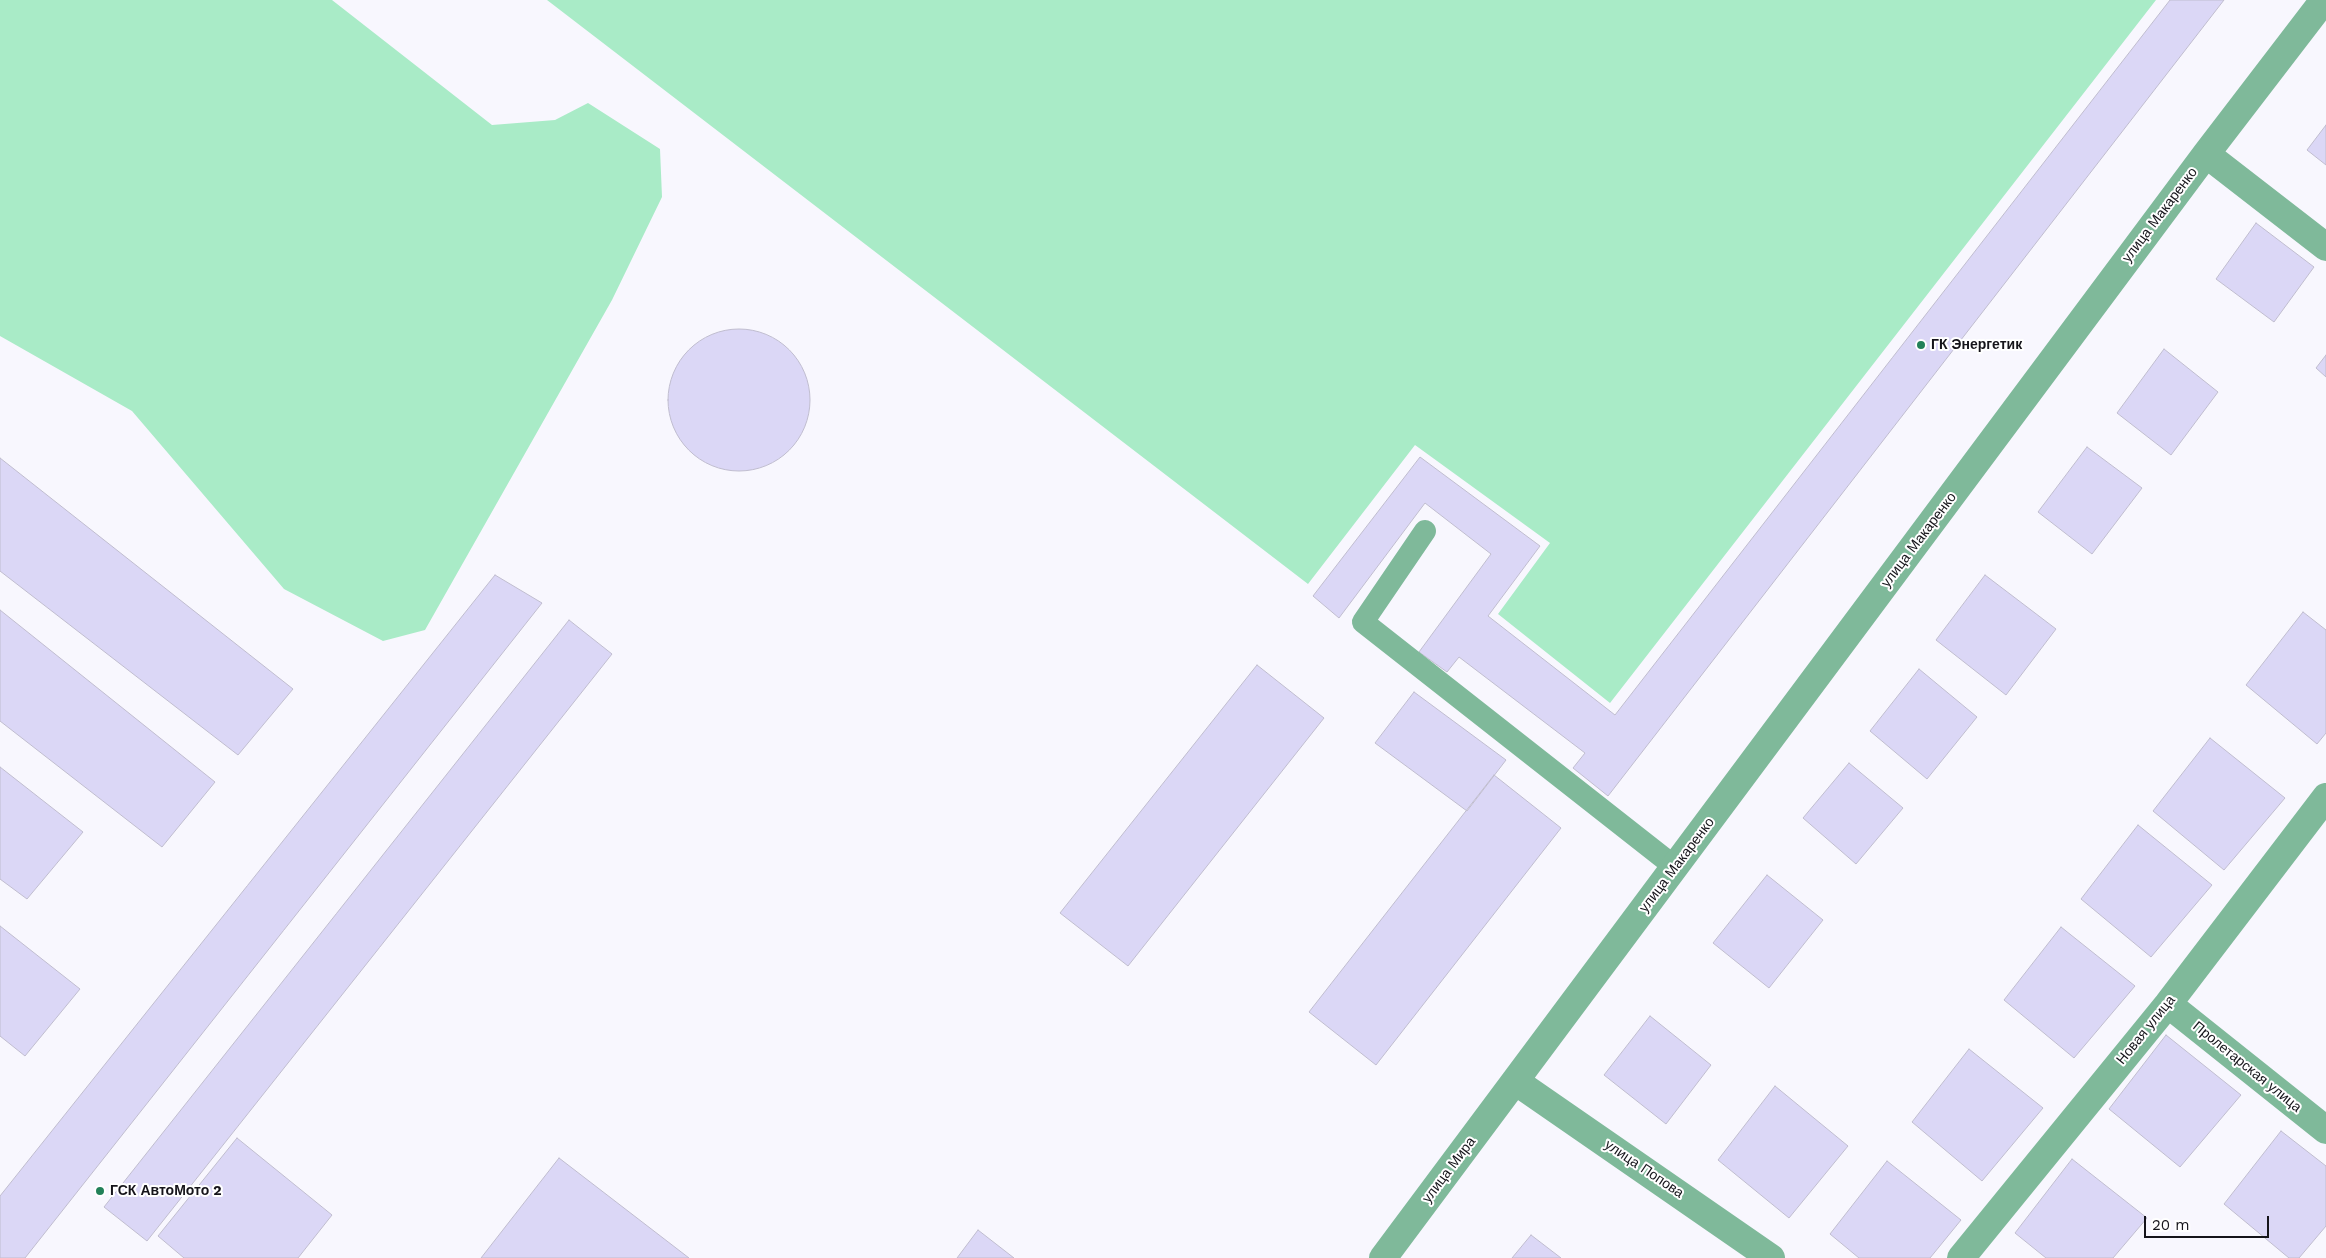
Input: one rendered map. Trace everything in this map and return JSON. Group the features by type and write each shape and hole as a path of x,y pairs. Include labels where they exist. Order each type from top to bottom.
{"street":[{"name":"улица Макаренко","path":"1515,1081 2206,154 2324,0"},
{"path":"2206,154 2326,247"},
{"name":"Новая улица","path":"1962,1258 2168,1004 2326,798"},
{"name":"Пролетарская улица","path":"2168,1004 2326,1130"},
{"name":"улица Мира","path":"1383,1258 1515,1081"},
{"name":"улица Попова","path":"1515,1081 1771,1258"}],"lane":[{"path":"1425,531 1363,622 1675,867"}],"green space":[{"path":"0,0 332,0 492,125 555,120 588,103 660,149 662,197 612,300 425,630 383,641 284,589 132,411 0,336"},
{"path":"547,0 2156,0 1610,703 1498,614 1550,543 1415,445 1308,584"}],"building":[{"path":"2170,0 2224,0 1608,796 1573,768 1585,753 1459,657 1447,672 1419,652 1491,554 1425,503 1339,618 1313,596 1420,457 1540,546 1488,616 1615,715"},
{"path":"2326,125 2326,165 2307,150"},
{"path":"2256,223 2314,267 2274,322 2216,279"},
{"path":"739,329 753,330 766,334 779,341 789,350 798,360 805,373 809,386 809,414 805,427 798,440 789,450 779,459 766,466 753,470 739,471 725,470 712,466 699,459 689,450 680,440 673,427 669,414 668,400 669,386 673,373 680,360 689,350 699,341 712,334 725,330"},
{"path":"2164,349 2218,392 2171,455 2117,413"},
{"path":"2326,355 2326,377 2316,368"},
{"path":"2087,447 2142,488 2092,554 2038,512"},
{"path":"0,458 293,689 238,755 0,571"},
{"path":"495,575 542,603 25,1258 0,1258 0,1196"},
{"path":"1985,575 2056,629 2006,695 1936,640"},
{"path":"0,610 215,782 162,847 0,721"},
{"path":"2303,612 2326,630 2326,733 2317,744 2246,685"},
{"path":"569,620 612,654 147,1241 104,1207"},
{"path":"1257,665 1324,718 1128,966 1060,913"},
{"path":"1919,669 1977,717 1927,779 1870,731"},
{"path":"1414,692 1506,760 1467,811 1375,743"},
{"path":"2210,738 2285,798 2224,870 2153,811"},
{"path":"1849,763 1903,808 1856,864 1803,818"},
{"path":"0,767 83,832 27,899 0,879"},
{"path":"1494,775 1561,828 1376,1065 1309,1012"},
{"path":"2138,825 2212,885 2151,957 2081,899"},
{"path":"1767,875 1823,920 1769,988 1713,943"},
{"path":"0,926 80,989 25,1056 0,1036"},
{"path":"2061,927 2135,986 2074,1058 2004,1000"},
{"path":"1650,1016 1711,1065 1666,1124 1604,1075"},
{"path":"2166,1035 2241,1095 2180,1167 2109,1109"},
{"path":"1969,1049 2043,1108 1982,1181 1912,1122"},
{"path":"1775,1086 1848,1146 1789,1218 1718,1160"},
{"path":"2281,1131 2326,1166 2326,1226 2299,1258 2289,1258 2224,1204"},
{"path":"237,1138 332,1215 298,1258 184,1258 158,1236"},
{"path":"559,1158 689,1258 481,1258"},
{"path":"2072,1159 2147,1218 2113,1258 2046,1258 2015,1233"},
{"path":"1887,1161 1961,1220 1930,1258 1859,1258 1830,1234"},
{"path":"978,1230 1014,1258 957,1258"},
{"path":"1531,1235 1561,1258 1512,1258"}],"place":[{"name":"ГК Энергетик","path":"1921,345"},
{"name":"ГСК АвтоМото 2","path":"100,1191"}]}
